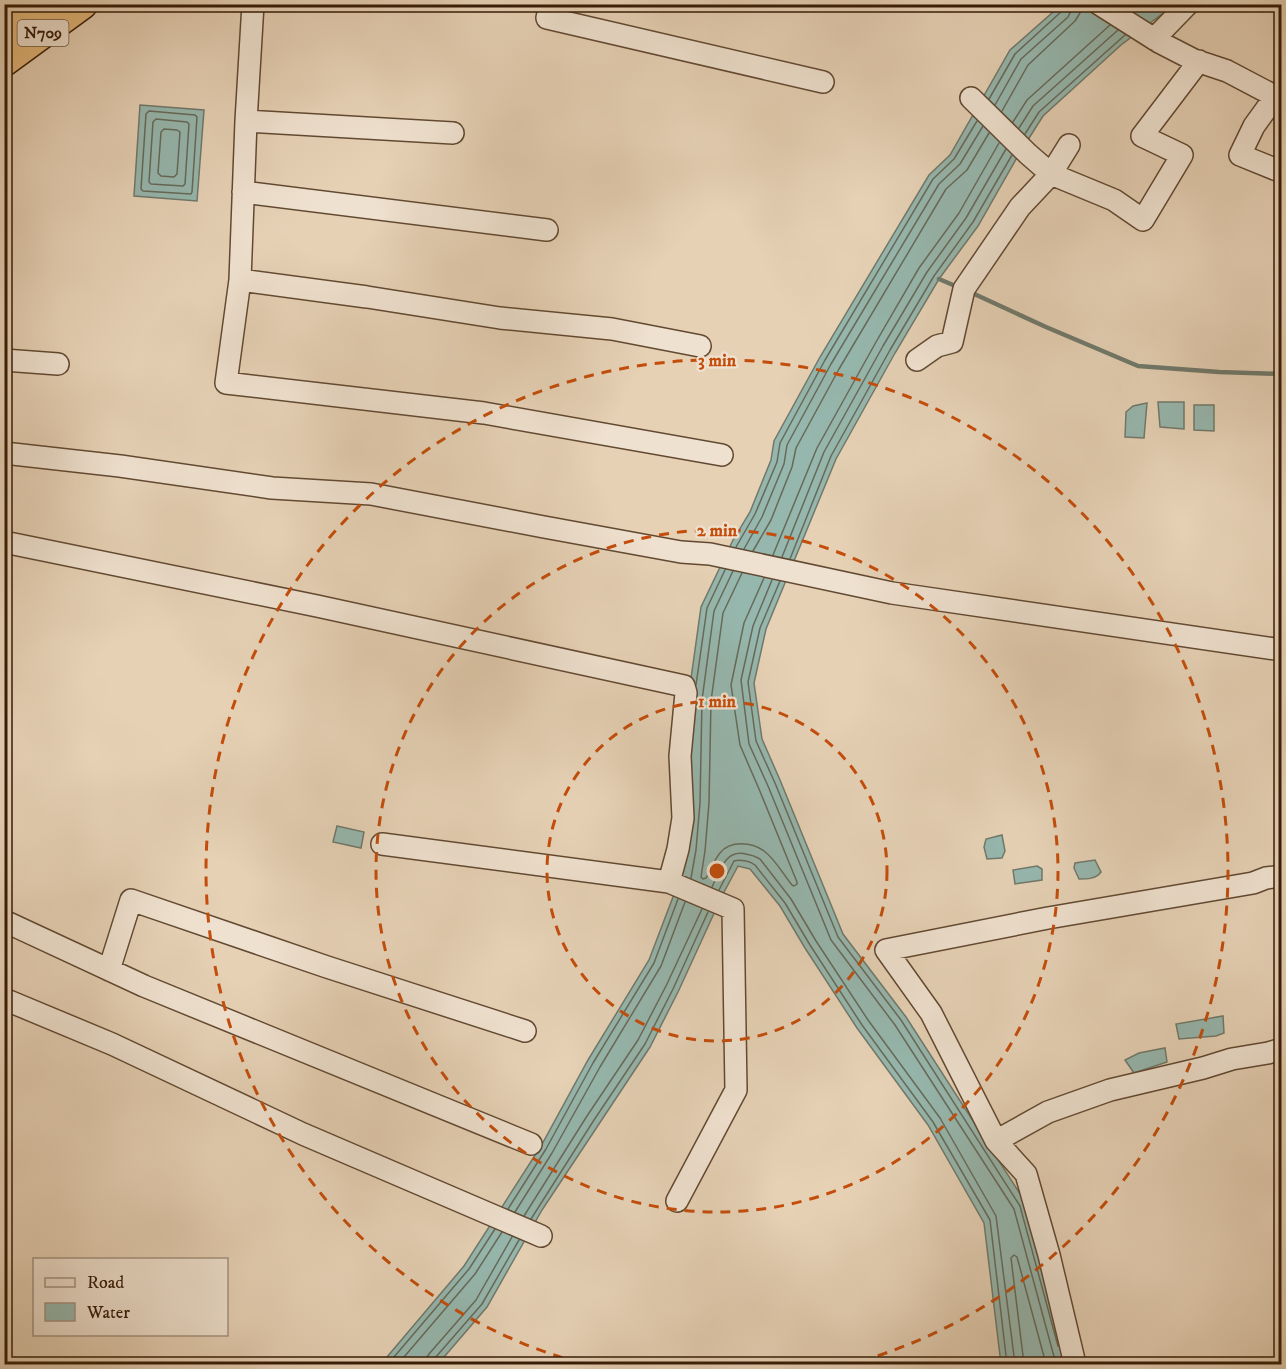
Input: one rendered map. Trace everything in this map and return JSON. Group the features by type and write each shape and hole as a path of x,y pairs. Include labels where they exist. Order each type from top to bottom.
{"highway":[{"name":"N709","path":"4,35 46,4"},
{"name":"N709","path":"4,61 82,4"}],"street":[{"path":"253,4 240,280 226,383 484,413 722,455"},
{"path":"550,4 547,18 823,82"},
{"path":"1099,4 1149,36 1198,61 1227,71 1278,99 1254,126 1240,155 1281,172"},
{"path":"1149,36 1188,4"},
{"path":"974,100 1051,174 1114,200 1143,220 1182,155 1143,136 1198,61"},
{"path":"246,121 453,133"},
{"path":"916,360 937,346 952,342 964,290 1020,207 1051,174 1069,146"},
{"path":"243,192 547,230"},
{"path":"240,280 500,318 612,329 700,346"},
{"path":"4,360 58,364"},
{"path":"4,453 120,466 272,488 371,494 681,552 710,554 892,593 1281,650"},
{"path":"4,542 317,606 684,686 686,693 680,756 683,818 671,883"},
{"path":"382,844 671,883 733,909 736,1090 677,1201"},
{"path":"1075,1365 1049,1255 1026,1174 996,1141 931,1013 886,950 1281,876"},
{"path":"109,970 131,900 525,1031"},
{"path":"4,921 144,986 531,1144"},
{"path":"4,999 112,1044 303,1134 537,1234"},
{"path":"996,1141 1048,1112 1110,1090 1281,1049"}],"water":[{"path":"1061,5 1174,5 1121,45 1043,116 978,226 939,279 836,459 766,629 754,683 762,739 843,934 906,1017 1026,1203 1070,1364 1001,1364 984,1223 928,1125 857,1028 780,906 750,869 738,866 650,1047 542,1210 487,1307 438,1364 381,1364 464,1266 541,1146 588,1060 649,960 676,889 688,700 701,607 733,540 750,512 771,460 774,441 820,357 929,175 950,155 1010,50"},
{"path":"140,105 204,110 197,201 134,196"},
{"path":"1158,402 1184,402 1184,429 1160,427"},
{"path":"1147,403 1144,438 1125,437 1126,412 1133,406"},
{"path":"1194,405 1214,405 1214,431 1194,430"},
{"path":"337,826 364,832 361,848 333,842"},
{"path":"1002,835 1005,851 1002,858 987,859 984,847 986,839"},
{"path":"1095,860 1101,872 1088,879 1079,879 1074,868 1075,863"},
{"path":"1037,866 1042,869 1042,880 1015,884 1013,870"},
{"path":"1223,1016 1224,1033 1216,1036 1179,1039 1176,1024"},
{"path":"1165,1048 1167,1062 1134,1073 1125,1060 1139,1053"}],"waterway":[{"path":"939,279 960,288"},
{"path":"970,292 1138,366 1282,374"}]}
